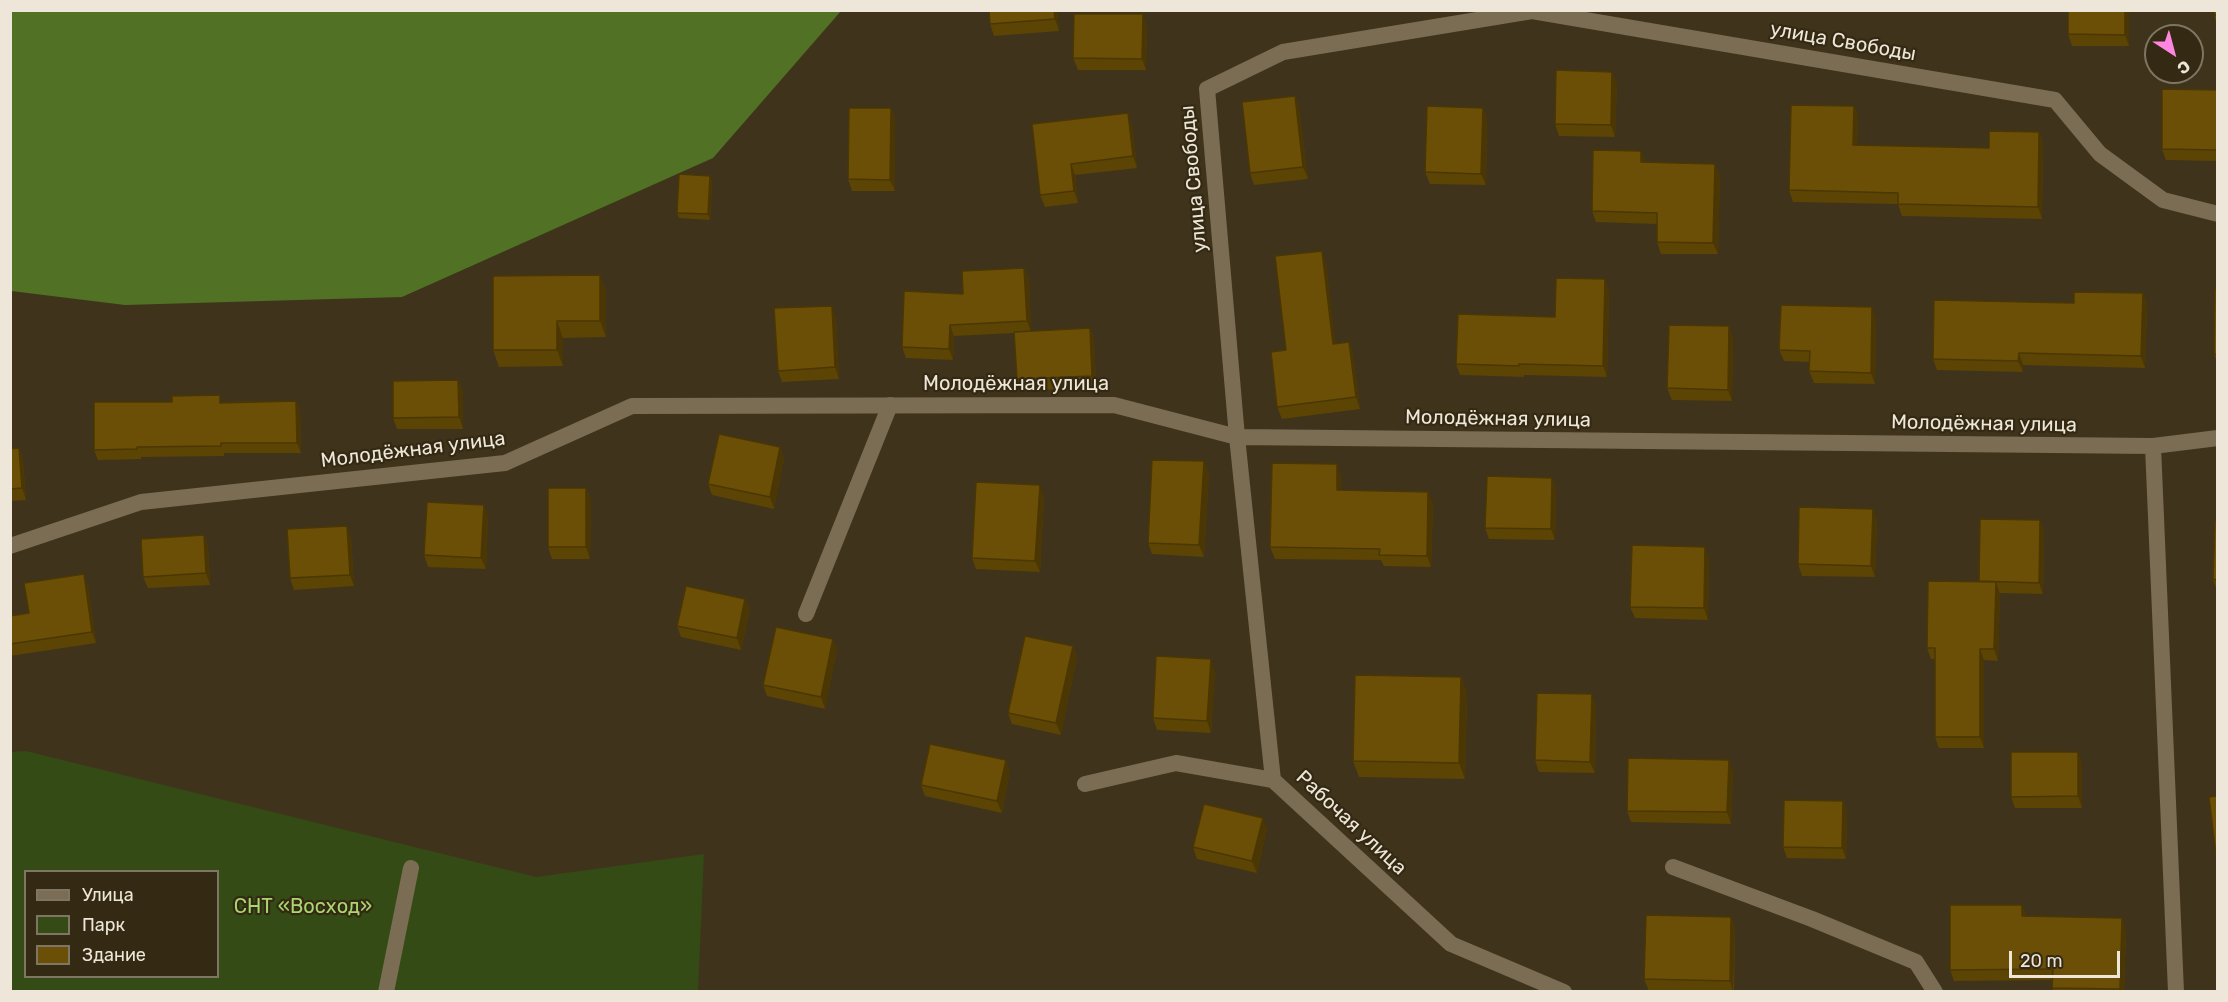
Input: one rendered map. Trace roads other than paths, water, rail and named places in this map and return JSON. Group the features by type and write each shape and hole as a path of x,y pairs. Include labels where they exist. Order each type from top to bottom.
{"street":[{"name":"улица Свободы","path":"1237,437 1207,89 1283,52 1532,11 2055,99 2100,154 2163,200 2217,214"},
{"path":"806,614 890,405"},
{"name":"Молодёжная улица","path":"10,546 141,502 505,463 632,406 1114,405 1237,437 2153,446 2217,438"},
{"path":"1237,437 1273,780"},
{"path":"2153,446 2176,992"},
{"name":"Рабочая улица","path":"1085,784 1176,763 1273,780 1451,944 1564,992"},
{"path":"1673,867 1812,919 1916,962 1935,992"},
{"path":"386,992 411,868"}],"park label":[{"name":"СНТ «Восход»","path":"303,907"}]}
